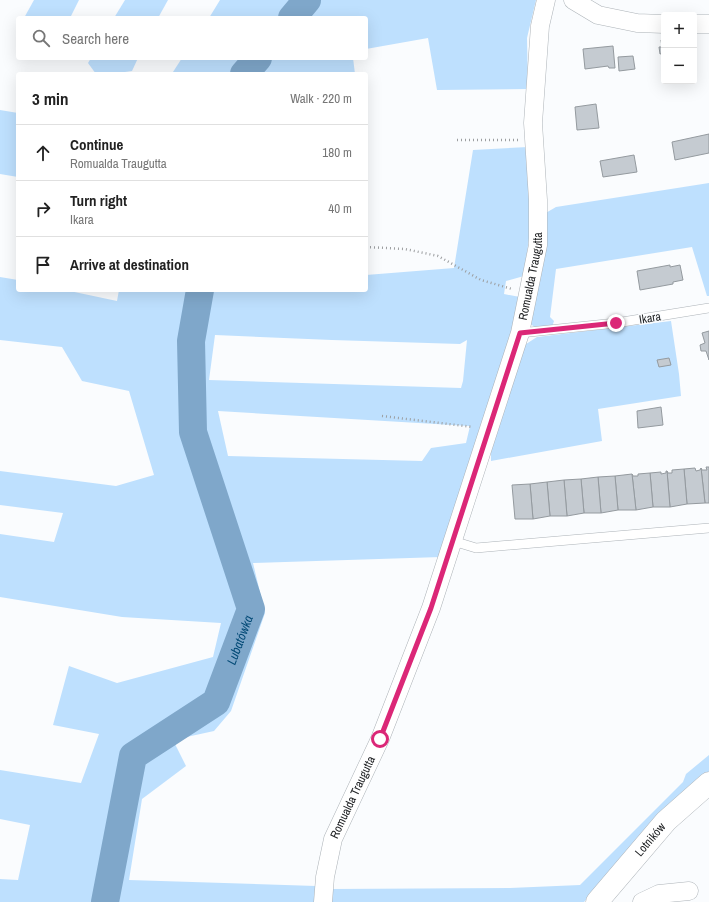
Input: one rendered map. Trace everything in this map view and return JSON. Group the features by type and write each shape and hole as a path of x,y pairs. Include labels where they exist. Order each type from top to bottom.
{"street":[{"name":"Romualda Traugutta","path":"323,902 325,877 333,839 380,739 431,608 520,333 538,245 538,200 533,123 540,26 546,0"},
{"path":"573,0 598,15 636,24 661,24"},
{"path":"697,24 709,24"},
{"name":"Lotników","path":"597,902 666,821 709,783"},
{"path":"642,902 659,894 690,891"}],"lane":[{"name":"Ikara","path":"520,333 616,323 709,308"},
{"path":"453,541 476,548 709,528"}],"path":[{"path":"457,140 504,140 534,142"},
{"path":"368,247 405,249 438,256 481,280 507,289 529,291"},
{"path":"382,416 489,430"}],"shaded area":[{"path":"34,0 79,0 71,16 25,16"},
{"path":"125,0 168,0 159,16 115,16"},
{"path":"220,0 536,0 527,38 528,89 437,90 428,38 368,49 368,16 210,16"},
{"path":"90,60 137,60 132,71 125,72 95,72 88,63"},
{"path":"181,60 353,60 355,72 173,72"},
{"path":"0,110 16,113 16,177 0,174"},
{"path":"528,147 534,200 524,276 506,281 504,294 520,297 514,325 441,557 253,563 265,613 231,711 214,731 182,738 175,744 186,766 142,799 129,880 316,886 315,902 0,902 0,879 18,880 30,825 0,819 0,770 81,783 99,734 53,725 69,666 117,683 213,657 221,623 122,617 0,597 0,534 54,542 63,513 0,505 0,471 116,486 154,475 129,391 82,381 62,347 0,340 0,277 16,280 16,292 74,292 117,301 119,292 368,292 368,275 454,268 473,150","holes":["215,335 460,344 467,340 461,388 209,380","218,411 469,426 466,443 431,448 422,461 228,456"]},
{"path":"709,183 709,296 707,296 692,247 556,269 550,317 554,321 552,327 536,328 529,323 544,214 556,207"},
{"path":"671,321 681,396 598,409 602,441 491,461 491,451 523,346 537,337"},
{"path":"709,755 709,771 634,844 584,902 328,902 329,889 510,888 580,885 683,782 686,774"}],"building":[{"path":"613,46 615,68 609,68 608,66 585,69 583,49"},
{"path":"659,47 661,47 660,54"},
{"path":"633,56 635,69 619,71 618,57"},
{"path":"596,104 599,128 577,130 575,107"},
{"path":"709,134 709,153 675,160 672,142"},
{"path":"634,155 637,172 603,177 600,161"},
{"path":"670,265 670,267 680,265 683,280 673,282 673,284 640,290 637,271"},
{"path":"709,331 709,360 706,351 701,351 700,345 705,343 702,333"},
{"path":"669,358 671,365 659,367 657,360"},
{"path":"661,407 663,425 638,428 637,411"},
{"path":"706,467 709,467 709,503 705,503 701,468 702,470 707,470"},
{"path":"695,468 696,471 700,470 701,468 705,503 687,504 684,469"},
{"path":"684,469 687,504 670,507 667,471 668,473 672,473 672,470"},
{"path":"666,471 670,507 653,507 650,473 661,472 661,474 666,473"},
{"path":"650,473 653,507 636,510 632,474 633,476 638,476 638,474"},
{"path":"632,474 636,510 618,510 615,476"},
{"path":"615,476 618,510 601,513 598,477"},
{"path":"598,477 601,513 584,513 581,479"},
{"path":"581,479 584,513 567,516 564,480"},
{"path":"564,480 567,516 550,516 547,482"},
{"path":"547,482 550,516 533,519 530,484"},
{"path":"530,484 533,519 515,519 512,485"}],"waterway":[{"name":"Lubatówka","path":"294,16 307,0"},
{"name":"Lubatówka","path":"246,72 256,60"},
{"name":"Lubatówka","path":"105,902 133,756 216,702 251,609 193,432 191,341 200,292"}],"route":[{"path":"380,739 431,608 520,333 616,323"}]}
